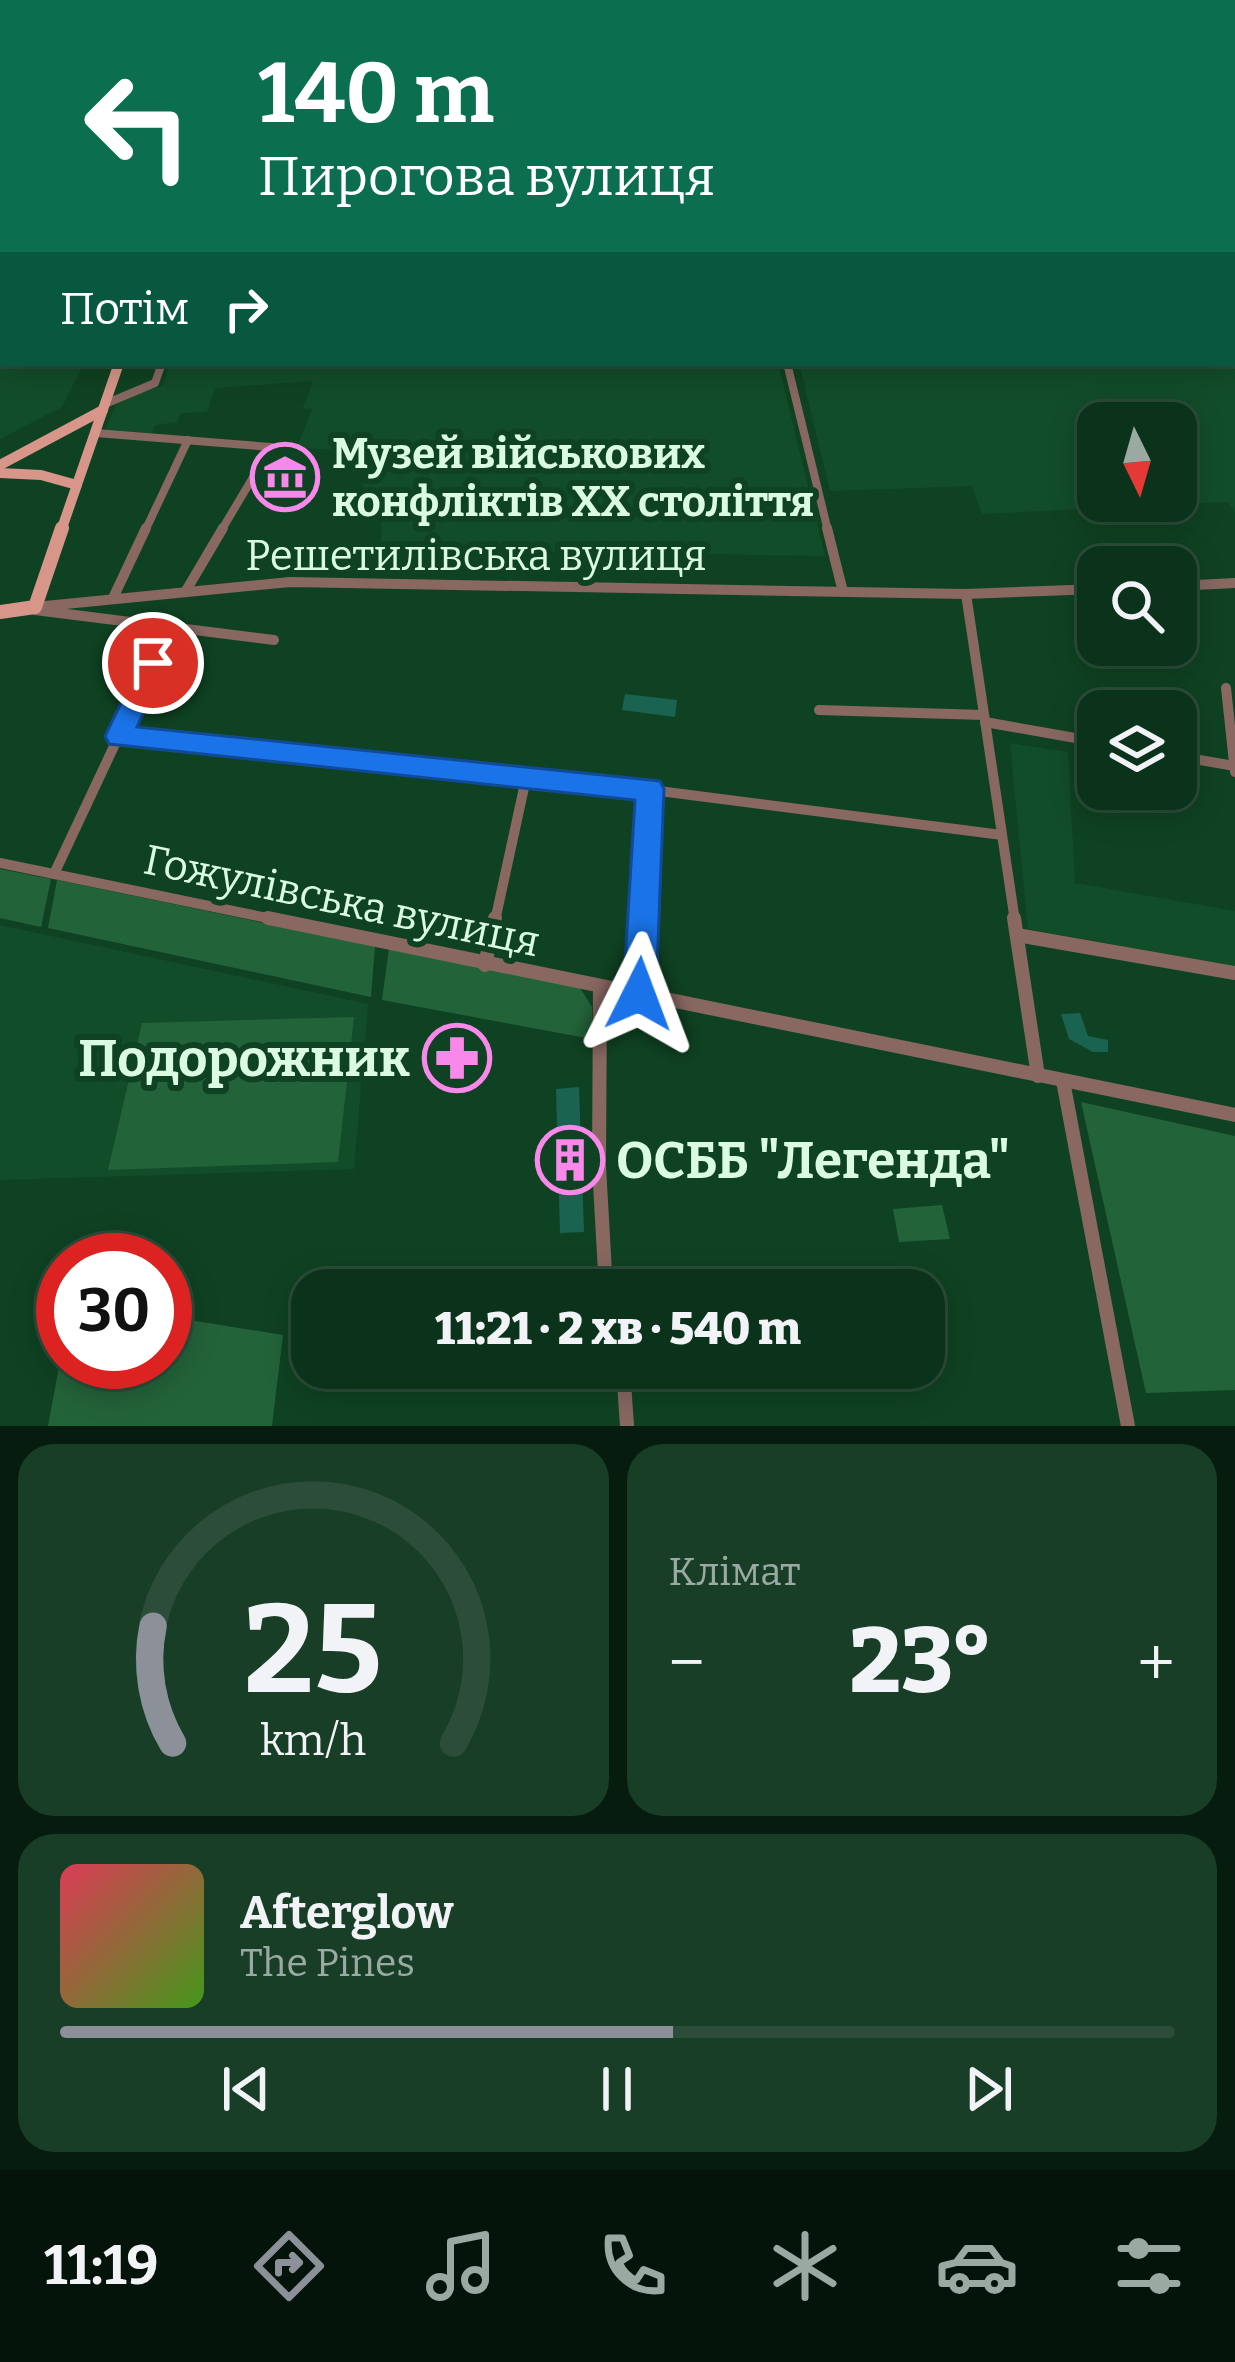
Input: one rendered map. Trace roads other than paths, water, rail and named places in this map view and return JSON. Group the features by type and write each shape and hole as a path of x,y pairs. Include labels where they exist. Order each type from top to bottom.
{"main road":[{"path":"35,607 118,366"},
{"path":"0,470 104,407"},
{"path":"0,470 76,485"},
{"name":"Решетилівська вулиця","path":"0,612 35,607"}],"street":[{"path":"104,407 155,383 161,366"},
{"path":"788,366 843,592"},
{"path":"96,433 271,447 187,590"},
{"path":"113,596 188,440"},
{"name":"Решетилівська вулиця","path":"35,607 113,596 341,582 966,594 1077,590"},
{"path":"1197,585 1235,584"},
{"path":"966,594 1038,1076"},
{"path":"35,607 35,611 274,640"},
{"path":"54,874 170,627"},
{"path":"1197,760 1235,768 1226,688"},
{"path":"819,710 984,718 1077,738"},
{"path":"119,736 527,774 1002,835"},
{"path":"485,965 527,774"},
{"path":"639,994 650,789"},
{"name":"Гожулівська вулиця","path":"0,863 1235,1115"},
{"path":"1017,935 1235,973"},
{"path":"600,987 599,1166 605,1269"},
{"path":"1063,1081 1128,1426"},
{"path":"625,1389 628,1426"}],"place":[{"name":"Музей військових конфліктів ХХ століття","path":"285,477"},
{"name":"Подорожник","path":"457,1058"},
{"name":"ОСББ \"Легенда\"","path":"570,1160"}]}
